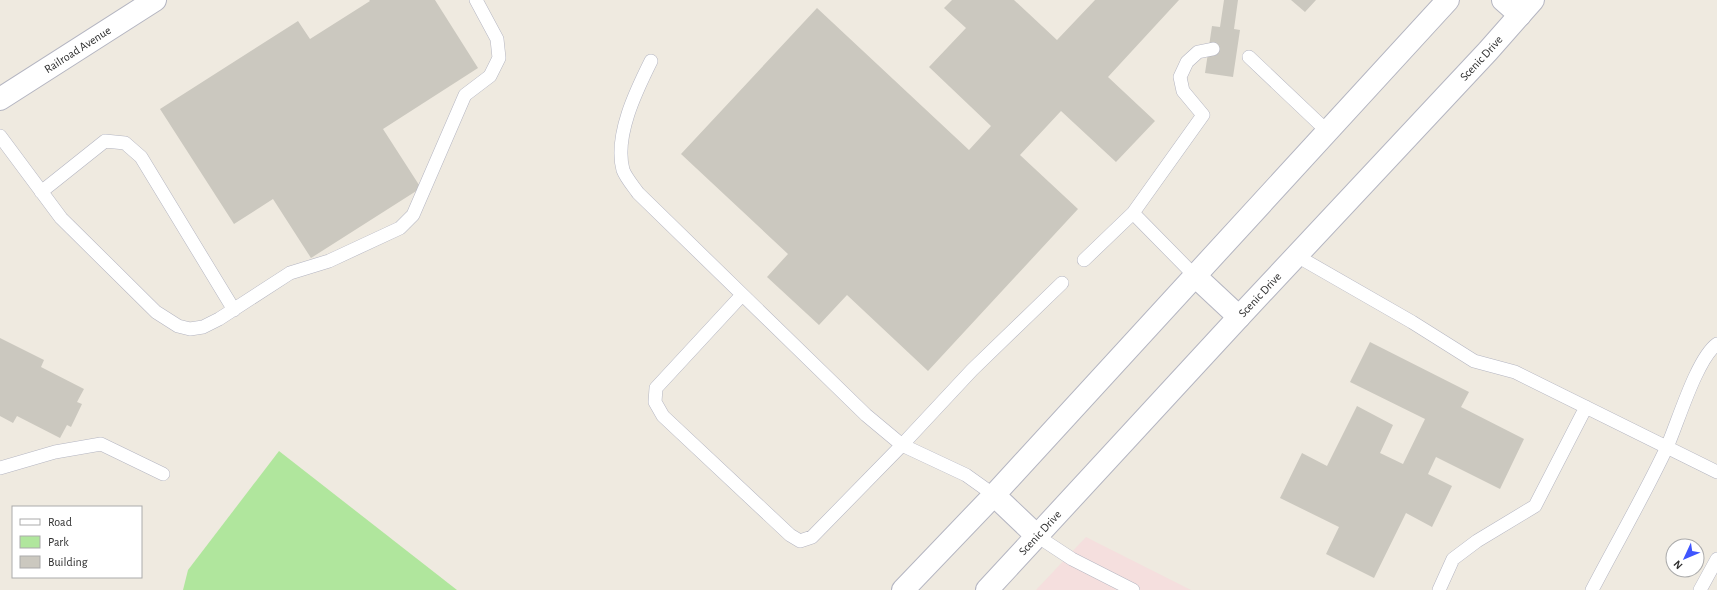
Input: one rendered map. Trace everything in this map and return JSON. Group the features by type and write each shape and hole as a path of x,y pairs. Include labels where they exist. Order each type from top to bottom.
{"street":[{"name":"Railroad Avenue","path":"0,99 155,0"},
{"path":"903,590 994,495 1194,275 1448,0"},
{"path":"1503,0 1526,8"},
{"name":"Scenic Drive","path":"987,590 1526,8"},
{"path":"1194,275 1239,317"},
{"path":"994,495 1037,536"}],"lane":[{"path":"0,136 62,218 156,312 178,326 190,329 203,328 234,310 290,273 336,258 400,228 413,215 465,95 490,76 500,58 497,39 476,0"},
{"path":"1084,260 1133,213 1203,115 1183,91 1180,77 1187,62 1198,52 1213,49"},
{"path":"1249,57 1327,131"},
{"path":"651,61 636,92 621,142 623,171 638,194 866,415 902,445 966,475 994,495"},
{"path":"41,192 105,141 125,143 141,157 234,310"},
{"path":"1133,213 1194,275"},
{"path":"1297,256 1412,322 1474,361 1515,372 1717,472"},
{"path":"742,295 656,388 655,402 663,416 790,535 800,541 812,537 902,445 972,370 1062,283"},
{"path":"1592,590 1667,447 1701,364 1711,348 1717,344"},
{"path":"1439,590 1453,559 1477,541 1535,506 1586,407"},
{"path":"0,468 55,452 100,444 163,474"},
{"path":"1037,536 1072,559 1133,590"},
{"path":"1700,590 1717,559"}],"shaded area":[{"path":"1086,537 1191,590 1036,590"}],"green space":[{"path":"279,451 457,590 183,590 188,570"}],"building":[{"path":"369,0 435,0 478,68 383,129 421,188 311,258 273,199 234,224 160,109 298,21 310,39 370,1"},
{"path":"952,0 1014,0 1057,40 1095,0 1179,0 1108,77 1155,121 1116,162 1061,111 1020,155 1078,209 928,371 847,295 819,325 767,277 788,254 681,154 817,8 969,150 991,126 929,67 966,28 944,8"},
{"path":"1224,0 1238,0 1234,29 1240,30 1233,77 1205,73 1212,26 1220,27"},
{"path":"1291,0 1316,0 1305,12"},
{"path":"0,338 44,360 41,367 84,389 77,402 82,404 71,427 67,425 60,438 17,416 13,423 0,416"},
{"path":"1370,342 1469,392 1461,407 1524,439 1500,489 1436,457 1428,474 1452,486 1432,527 1406,513 1374,578 1326,554 1339,527 1280,498 1302,453 1327,466 1357,406 1393,425 1380,453 1403,464 1425,419 1350,382"}]}
